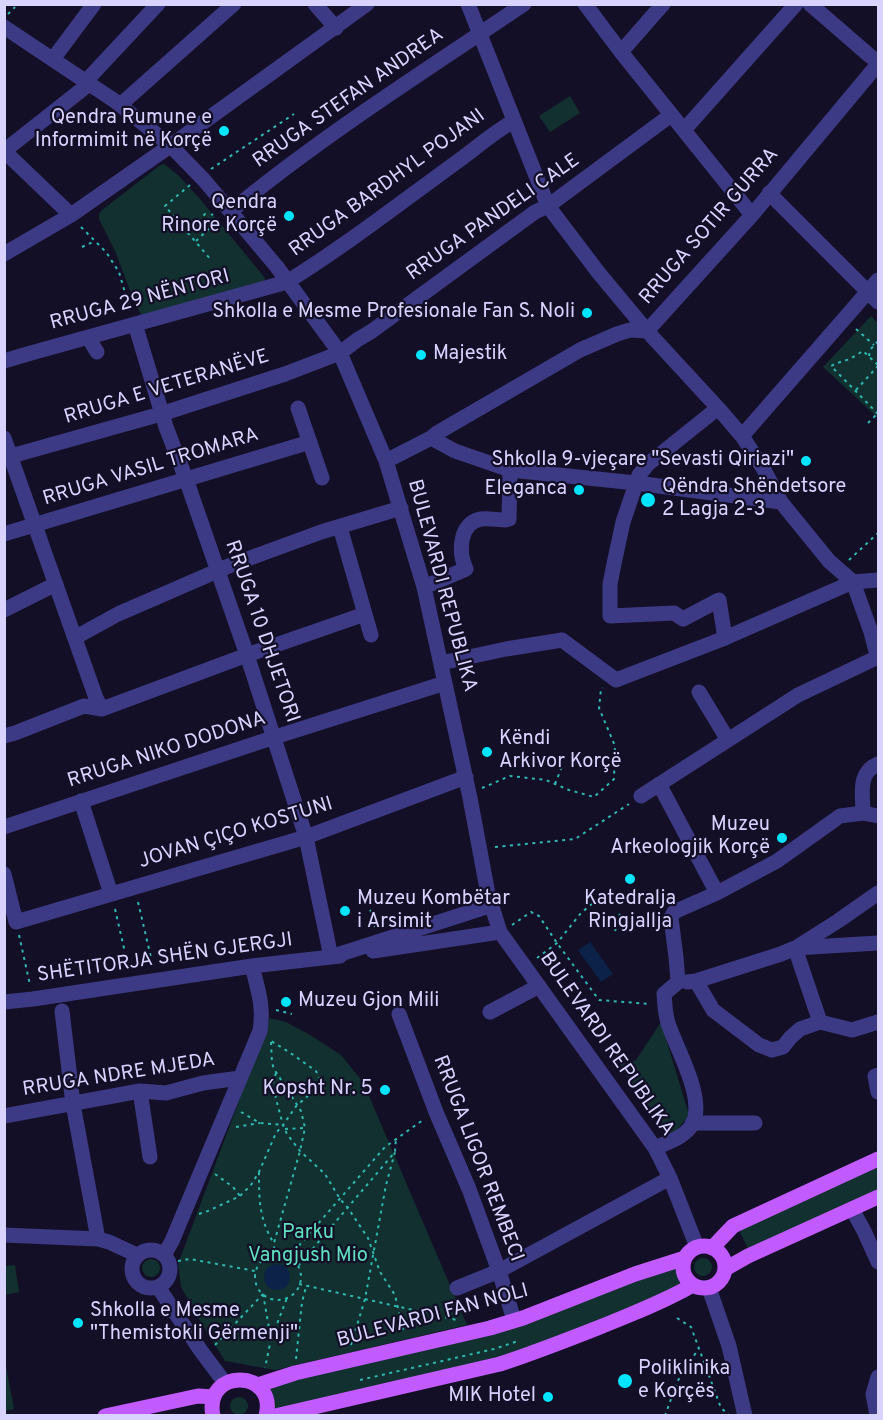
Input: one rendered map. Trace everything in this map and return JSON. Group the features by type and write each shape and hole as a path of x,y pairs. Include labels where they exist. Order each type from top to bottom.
{"main road":[{"name":"BULEVARDI FAN NOLI","path":"260,1385 295,1373 464,1334 514,1320 698,1251 733,1226 879,1159"},
{"path":"725,1269 748,1256 879,1197"},
{"path":"275,1416 500,1364 535,1353 701,1286 718,1283 725,1269 721,1254 698,1251 683,1268 689,1282 701,1286"},
{"path":"213,1416 212,1408 217,1391 225,1383 242,1379 260,1385 267,1400 266,1416"},
{"path":"105,1416 198,1396 214,1397"}],"street":[{"path":"53,59 94,4"},
{"path":"70,215 4,151 87,83 158,4"},
{"path":"120,105 234,4"},
{"path":"315,4 336,28"},
{"path":"4,254 70,215 171,146 367,4"},
{"path":"468,4 548,206 647,331 742,436 763,468 781,502 838,569 853,582 878,658 798,695 636,799"},
{"name":"RRUGA STEFAN ANDREA","path":"228,208 413,78 524,4"},
{"path":"585,4 752,215"},
{"path":"621,52 663,4"},
{"path":"684,130 796,4"},
{"path":"810,4 879,63"},
{"name":"BULEVARDI REPUBLIKA","path":"4,27 120,105 171,146 200,176 277,267 340,353 386,461 424,587 492,905 500,932 655,1148 670,1178 698,1251"},
{"name":"RRUGA SOTIR GURRA","path":"386,461 588,346 630,330 647,331 752,215 879,63"},
{"name":"RRUGA PANDELI CALE","path":"340,353 548,206 671,115"},
{"name":"RRUGA BARDHYL POJANI","path":"287,282 316,264 514,121"},
{"path":"770,193 873,297"},
{"path":"742,436 815,351 873,297 879,280"},
{"name":"RRUGA 29 NËNTORI","path":"4,361 88,337 133,319 287,282"},
{"name":"RRUGA 10 DHJETORI","path":"133,319 161,414 186,479 275,737 306,837 331,957"},
{"path":"88,337 97,352"},
{"name":"RRUGA E VETERANËVE","path":"8,457 161,414 285,374 340,353"},
{"path":"298,408 322,478"},
{"path":"718,408 648,464 639,476 623,522 615,559 610,584 610,616 674,612 683,619 719,600 725,638"},
{"path":"437,433 455,451 510,470 636,483 781,502"},
{"path":"4,438 8,457 102,709"},
{"name":"RRUGA VASIL TROMARA","path":"4,534 310,442"},
{"path":"424,587 466,569 462,561 460,546 469,525 480,519 509,519 510,470"},
{"path":"76,637 118,614 218,571 321,532 401,508"},
{"path":"340,527 371,635"},
{"path":"441,663 562,640 616,680 725,638 853,582 879,580"},
{"path":"4,610 56,584"},
{"path":"4,736 15,734 84,706 102,709 365,614"},
{"name":"RRUGA NIKO DODONA","path":"4,827 445,683"},
{"path":"699,692 728,740"},
{"path":"678,982 671,918 674,912 717,893 777,861 840,816 871,815 862,782 871,768 879,764"},
{"path":"659,783 717,893"},
{"name":"JOVAN ÇIÇO KOSTUNI","path":"4,874 16,922 306,837 467,785"},
{"path":"81,801 111,894"},
{"path":"655,1148 679,1137 693,1123 696,1107 688,1074 668,1023 664,994 678,982 696,981 795,948 879,893"},
{"name":"SHËTITORJA SHËN GJERGJI","path":"331,957 492,905"},
{"name":"SHËTITORJA SHËN GJERGJI","path":"4,1002 500,932"},
{"path":"795,948 879,943"},
{"path":"795,948 820,1022"},
{"path":"166,1259 240,1078 266,1036 262,1006 252,966"},
{"path":"696,981 713,1010 759,1045 772,1050 783,1047 800,1029 820,1022 852,1030 879,1022"},
{"path":"490,1012 539,986"},
{"path":"62,1011 74,1104 98,1239"},
{"name":"RRUGA LIGOR REMBECI","path":"399,1014 436,1112 469,1189 514,1320"},
{"path":"879,1075 875,1076 879,1092"},
{"name":"RRUGA NDRE MJEDA","path":"4,1116 140,1091 166,1093 203,1083 240,1078"},
{"path":"140,1091 150,1157"},
{"path":"693,1123 755,1123"},
{"path":"457,1288 499,1271 670,1178"},
{"path":"852,1209 879,1262"},
{"path":"4,1235 98,1239 137,1256"},
{"path":"155,1250 166,1259 170,1272 162,1285 149,1289 136,1282 131,1269 137,1256 155,1250"},
{"path":"701,1286 729,1346 745,1416"},
{"path":"158,1287 204,1357 225,1383"},
{"path":"877,1416 873,1394 879,1377"}],"path":[{"path":"212,261 165,206 200,176 294,114"},
{"path":"208,218 228,208"},
{"path":"187,231 205,214 214,224 196,241"},
{"path":"70,215 105,252 119,272 133,319"},
{"path":"82,247 94,241"},
{"path":"854,326 874,345"},
{"path":"869,356 870,350 879,342"},
{"path":"855,390 879,366 863,351 831,366 878,414 868,423"},
{"path":"838,569 879,533"},
{"path":"467,785 510,776 546,780 594,797 614,779 615,746 599,708 601,689 616,680"},
{"path":"555,784 563,764"},
{"path":"480,848 575,839 636,799"},
{"path":"135,887 157,980"},
{"path":"111,894 132,984"},
{"path":"357,900 367,898 372,918"},
{"path":"526,968 557,944 581,913 599,898"},
{"path":"615,931 621,910"},
{"path":"500,932 531,912 539,916 599,1000 650,1004"},
{"path":"20,939 33,999"},
{"path":"266,1036 276,1073 297,1104 305,1128 274,1244 274,1254"},
{"path":"182,1217 208,1212 240,1196 259,1172 276,1133 297,1104 306,1098 320,1080 316,1071 266,1036"},
{"path":"276,1073 273,1083 283,1125 300,1151 325,1174 368,1238 380,1272 395,1295 405,1337"},
{"path":"229,1104 260,1123"},
{"path":"289,1257 385,1147 436,1112"},
{"path":"219,1128 260,1123 283,1125"},
{"path":"285,1128 305,1128"},
{"path":"347,1361 365,1299 396,1138"},
{"path":"298,1266 395,1152"},
{"path":"203,1166 233,1187 240,1196"},
{"path":"259,1172 260,1213 274,1244"},
{"path":"263,1294 278,1300 294,1293 299,1284 300,1274 298,1266 289,1257 274,1254 262,1260 256,1272 256,1283 263,1294 271,1339"},
{"path":"166,1259 190,1259 256,1272"},
{"path":"299,1284 460,1321 464,1334"},
{"path":"295,1373 302,1302 306,1286"},
{"path":"204,1357 263,1294"},
{"path":"260,1385 271,1339 287,1298"},
{"path":"677,1318 691,1327 721,1408 730,1416"},
{"path":"665,1416 677,1382 699,1348"}],"green space":[{"path":"570,96 580,113 550,132 539,116"},
{"path":"164,164 178,175 200,199 265,278 264,282 142,316 99,219 99,214"},
{"path":"871,316 878,323 878,418 823,367"},
{"name":"Parku Vangjush Mio","path":"270,1018 286,1022 341,1055 363,1082 467,1325 275,1370 225,1361 181,1287 178,1264"},
{"path":"661,1022 689,1115 671,1137 619,1065 636,1060"},
{"path":"878,1163 878,1193 749,1251 738,1228"},
{"path":"703,1258 709,1261 712,1267 709,1273 703,1276 697,1273 694,1267 697,1261"},
{"path":"151,1259 159,1264 160,1268 155,1276 151,1277 143,1272 142,1268 147,1260"},
{"path":"680,1262 689,1285 538,1349 270,1414 263,1387 404,1351"},
{"path":"15,1265 19,1292 5,1295 5,1266"},
{"path":"5,1366 14,1409 5,1411"},
{"path":"239,1397 245,1400 248,1406 245,1412 239,1415 233,1412 230,1406 233,1400"}],"water":[{"path":"590,942 613,974 601,982 578,950"},
{"path":"277,1264 286,1268 290,1277 286,1286 277,1290 268,1286 264,1277 268,1268"}],"place":[{"name":"Qendra Rumune e Informimit në Korçë","path":"224,131"},
{"name":"Qendra Rinore Korçë","path":"289,216"},
{"name":"Shkolla e Mesme Profesionale Fan S. Noli","path":"587,313"},
{"name":"Majestik","path":"421,355"},
{"name":"Shkolla 9-vjeçare \"Sevasti Qiriazi\"","path":"806,461"},
{"name":"Eleganca","path":"579,490"},
{"name":"Qëndra Shëndetsore 2 Lagja 2-3","path":"648,500"},
{"name":"Këndi Arkivor Korçë","path":"487,752"},
{"name":"Muzeu Arkeologjik Korçë","path":"782,838"},
{"name":"Katedralja Ringjallja","path":"630,879"},
{"name":"Muzeu Kombëtar i Arsimit","path":"345,911"},
{"name":"Muzeu Gjon Mili","path":"286,1002"},
{"name":"Kopsht Nr. 5","path":"385,1090"},
{"name":"Shkolla e Mesme \"Themistokli Gërmenji\"","path":"78,1323"},
{"name":"Poliklinika e Korçës","path":"625,1381"},
{"name":"MIK Hotel","path":"548,1397"}]}
